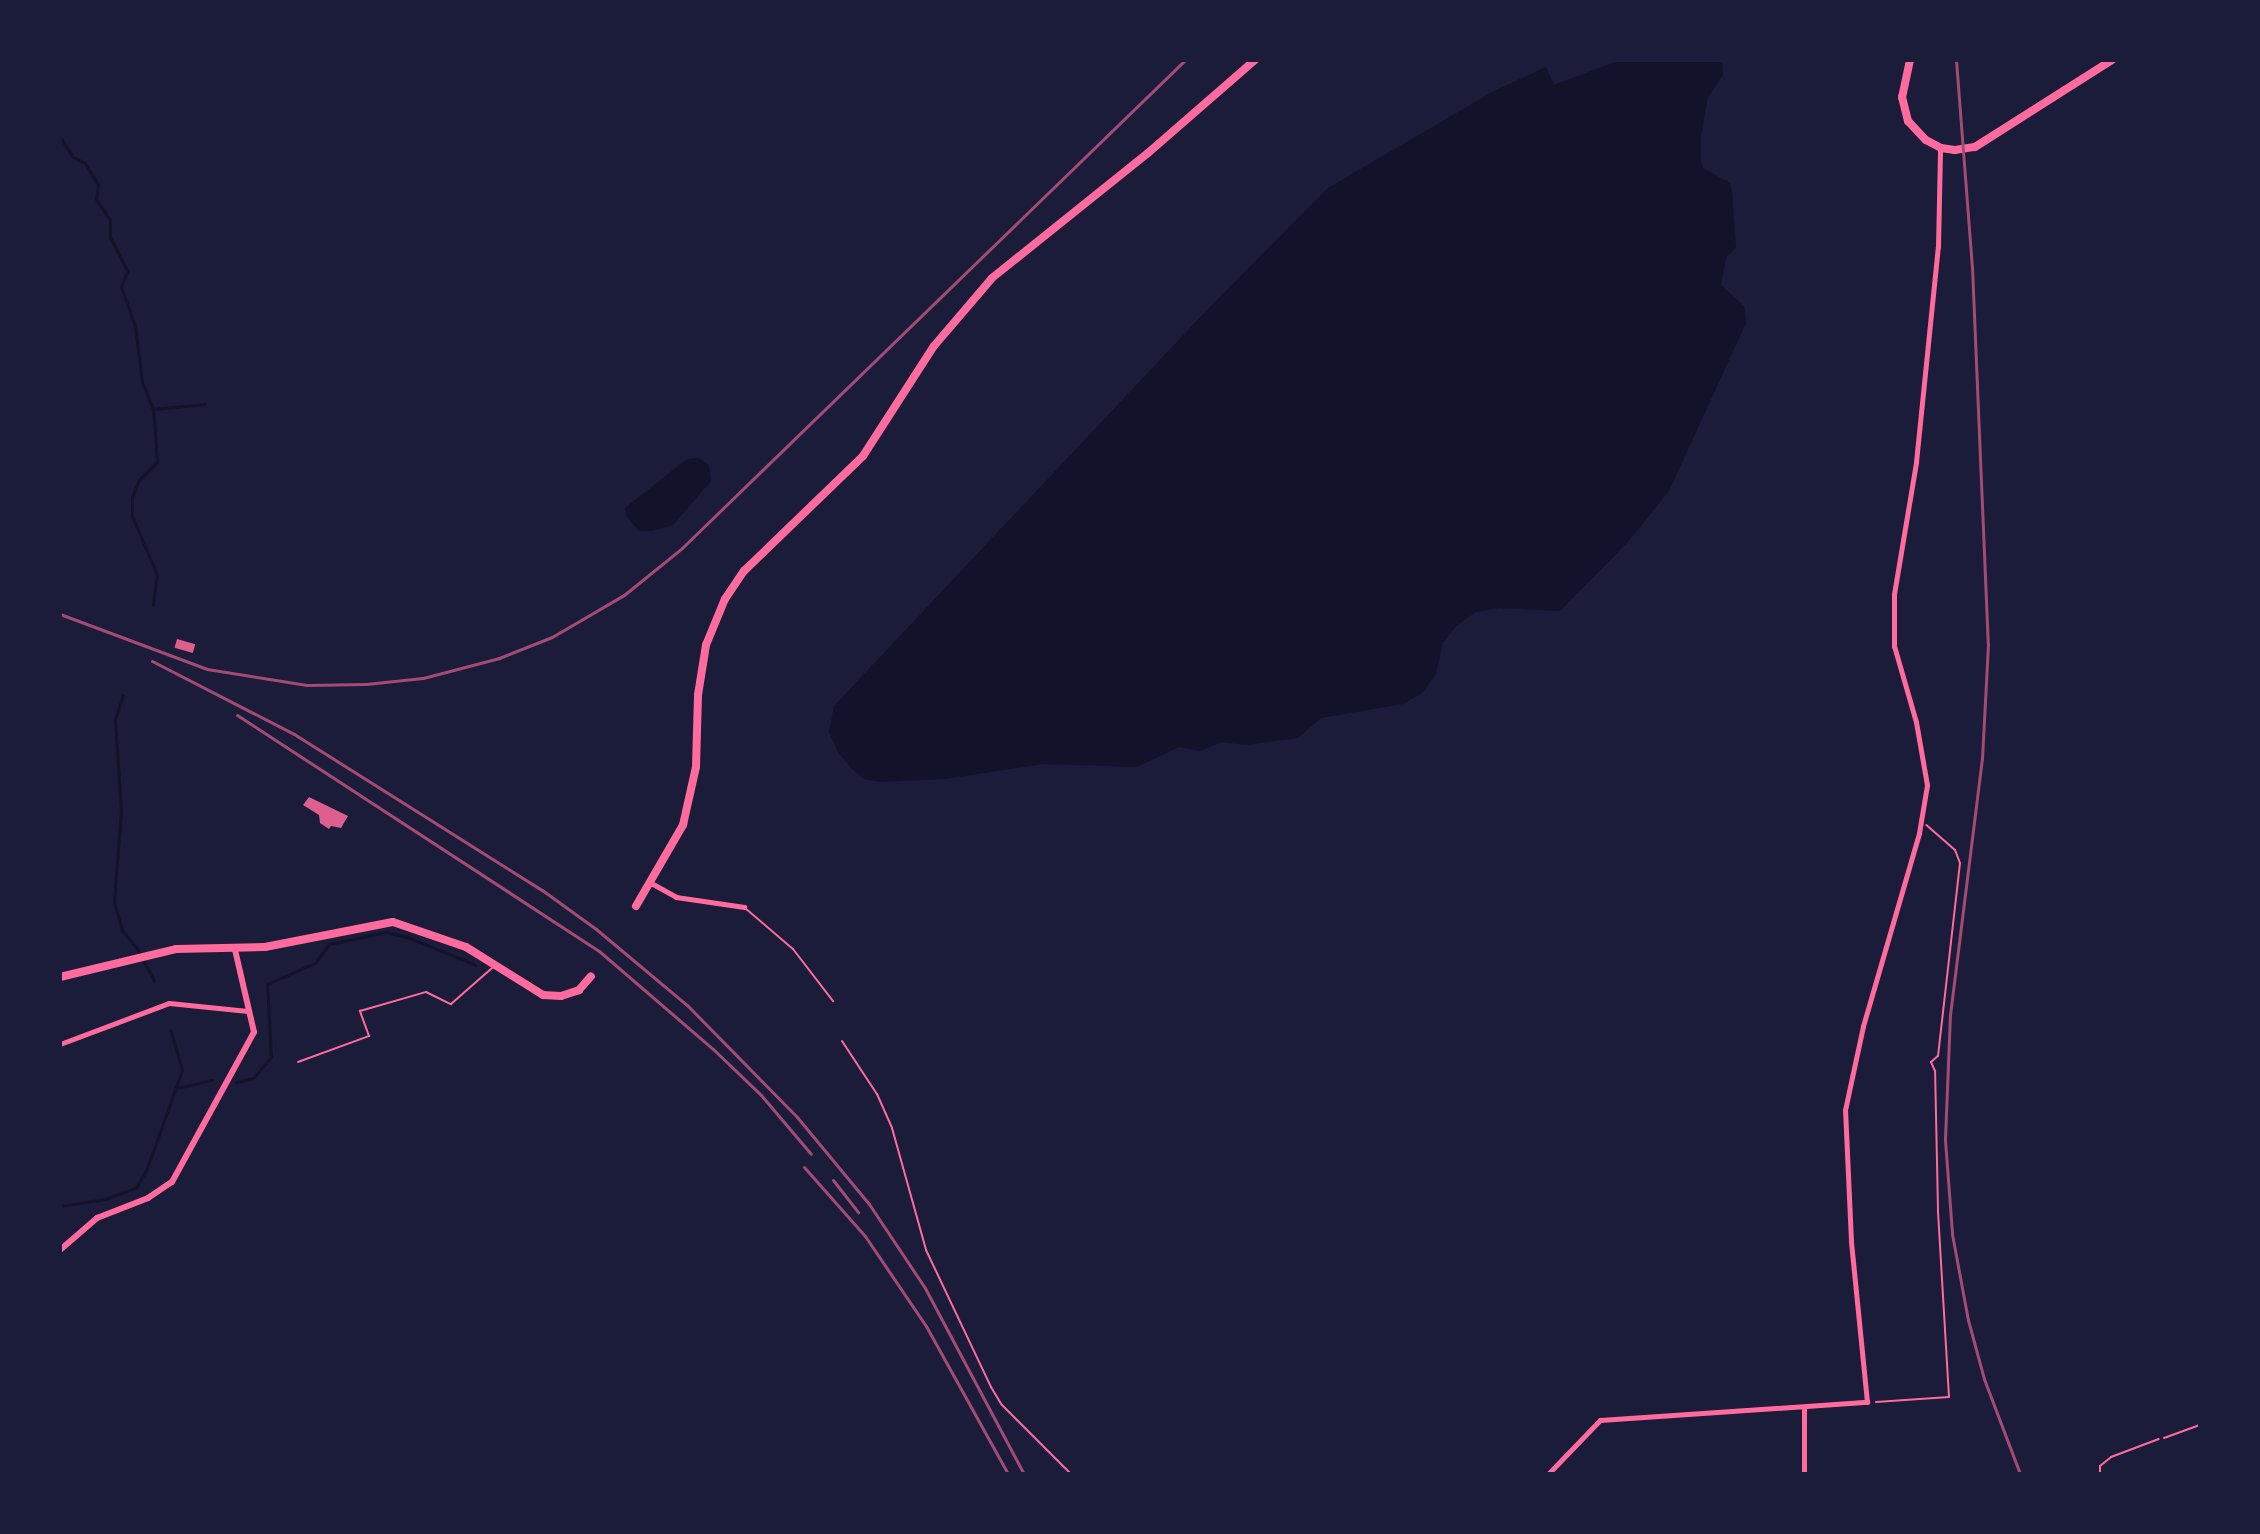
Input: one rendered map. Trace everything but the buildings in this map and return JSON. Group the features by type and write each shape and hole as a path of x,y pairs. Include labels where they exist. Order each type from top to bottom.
{"main road":[{"path":"636,906 683,825 693,788 698,695 706,645 725,599 744,571 863,456 934,346 992,278 1148,153 1255,60"},
{"path":"1910,60 1902,89 1905,114 1912,129 1941,148 1975,147 2112,60"},
{"path":"60,977 151,953 176,949 235,950 291,943 393,922 433,933 495,964 543,995 561,996 579,990 591,976"}],"street":[{"path":"1548,1474 1600,1420 1867,1402 1851,1241 1845,1110 1863,1026 1921,820 1927,785 1916,722 1894,646 1894,594 1916,462 1938,247 1941,148"},
{"path":"651,883 676,897 744,907"},
{"path":"60,1250 97,1218 148,1198 172,1182 254,1032 235,950"},
{"path":"60,1044 157,1005 248,1011"},
{"path":"1804,1407 1804,1474"}],"lane":[{"path":"744,907 793,949 833,1001"},
{"path":"298,1062 369,1036 360,1011 426,992 451,1004 495,964"},
{"path":"842,1041 877,1094 892,1128 926,1250 991,1387 1002,1405 1071,1474"},
{"path":"2100,1474 2100,1466 2111,1457 2159,1439"}],"path":[{"path":"1867,1402 1949,1397 1937,1198 1935,1071 1931,1062 1938,1056 1960,863 1955,850 1921,820"},
{"path":"2159,1439 2200,1425"}],"shaded area":[{"path":"1620,60 1722,62 1723,75 1708,97 1701,135 1701,161 1703,168 1730,183 1736,248 1726,257 1721,285 1744,306 1746,323 1669,491 1628,542 1560,611 1499,608 1476,612 1457,625 1443,643 1436,674 1422,693 1403,704 1321,718 1298,738 1245,745 1222,742 1200,751 1179,747 1137,767 1043,764 945,779 880,782 864,779 851,768 838,752 829,732 834,706 1206,311 1328,188 1494,91 1546,67 1554,85"},
{"path":"698,458 709,465 711,481 673,525 639,531 627,517 625,508 687,459"}],"waterway":[{"path":"60,137 73,157 85,163 98,185 96,199 110,220 110,237 127,271 121,287 135,326 142,382 153,409 155,433 157,462 139,480 132,497 132,516 157,575 153,605"},
{"path":"153,409 205,404"},
{"path":"123,695 115,720 121,810 114,902 122,930 136,947 154,981"},
{"path":"236,1082 253,1078 271,1057 267,984 315,963 329,944 386,932 407,937 476,965"},
{"path":"60,1206 105,1199 136,1188 147,1168 182,1070 171,1031"},
{"path":"177,1088 212,1080"}],"railway":[{"path":"60,614 207,669 307,685 366,684 423,678 499,658 552,637 624,595 682,548 1185,60"},
{"path":"1956,60 1972,267 1988,644 1982,758 1950,1014 1945,1140 1952,1234 1968,1320 1984,1379 2020,1474"},
{"path":"152,661 294,734 542,890 596,929 687,1005 797,1117 869,1204 925,1288 1024,1474"},
{"path":"237,715 599,951 713,1049 761,1095 811,1154"},
{"path":"804,1167 865,1236 926,1326 1008,1474"},
{"path":"833,1180 858,1212"}]}
